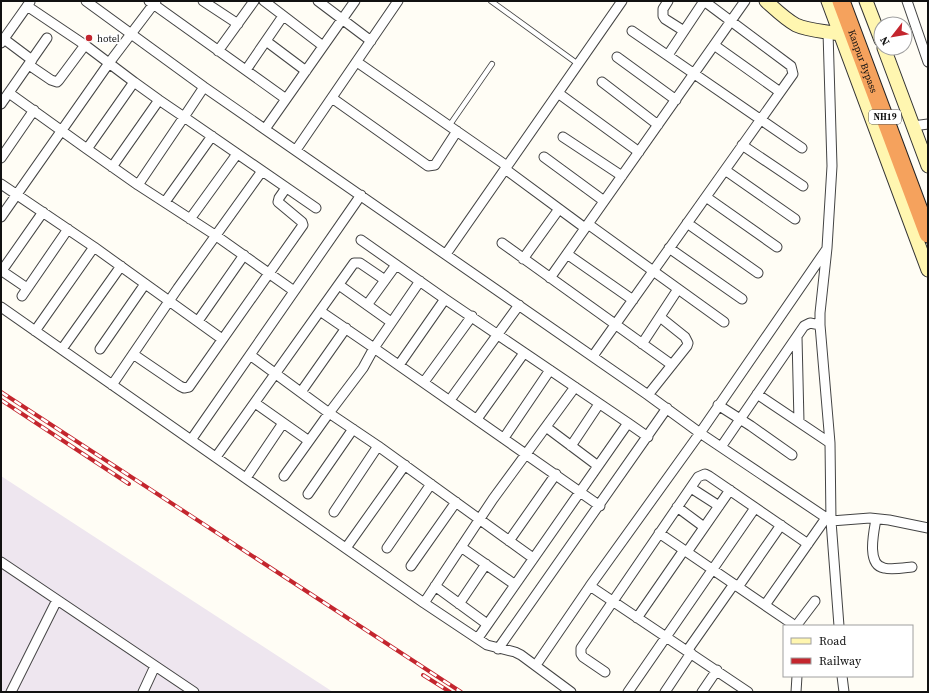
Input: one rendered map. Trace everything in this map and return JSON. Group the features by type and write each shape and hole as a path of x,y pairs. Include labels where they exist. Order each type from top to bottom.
{"highway":[{"name":"Kanpur Bypass","path":"841,1 928,234"},
{"name":"Kanpur Bypass","path":"851,1 928,205"}],"main road":[{"path":"766,1 789,21 797,25 834,33"},
{"path":"828,1 834,33 928,270"},
{"path":"866,1 873,19"},
{"path":"887,56 928,166"}],"street":[{"path":"86,1 204,87 667,408 700,433 829,519 876,519 928,528"},
{"path":"203,1 238,24"},
{"path":"218,51 254,1"},
{"path":"264,1 323,46"},
{"path":"318,1 371,41"},
{"path":"265,129 355,1"},
{"path":"296,150 398,1"},
{"path":"446,254 622,1"},
{"path":"668,1 663,9 663,16 665,19 684,31"},
{"path":"592,356 793,74 791,66 704,1 668,55"},
{"path":"550,278 745,1"},
{"path":"907,1 928,62"},
{"path":"1,217 109,63 132,34 153,2 218,51 286,99"},
{"path":"85,45 57,82 51,80 31,62 3,41 29,3 85,45 109,63 158,100 316,208"},
{"path":"246,70 283,16"},
{"path":"632,31 802,148"},
{"path":"834,33 832,166 820,325 830,443 829,519 839,625"},
{"path":"1,104 47,38"},
{"path":"266,41 306,71"},
{"path":"714,45 780,92"},
{"path":"618,57 676,100"},
{"path":"356,62 449,126 559,209 587,226 653,271 724,322"},
{"path":"87,149 134,82"},
{"path":"602,82 658,125"},
{"path":"138,185 204,87"},
{"path":"9,93 112,167 215,235 294,291"},
{"path":"558,93 639,152"},
{"path":"332,98 428,166 434,164 457,132"},
{"path":"112,167 158,100"},
{"path":"1,158 34,110"},
{"path":"913,126 928,124"},
{"path":"165,202 212,136"},
{"path":"563,137 622,176"},
{"path":"742,145 803,186"},
{"path":"190,219 237,154"},
{"path":"544,158 604,202"},
{"path":"725,170 795,218"},
{"path":"112,385 215,235 262,171"},
{"path":"1,184 94,247 222,339"},
{"path":"133,354 180,386 186,388 189,387 303,225 302,222 278,202 286,188"},
{"path":"191,440 361,195"},
{"path":"706,197 777,247"},
{"path":"524,259 559,209"},
{"path":"27,288 1,271 43,212"},
{"path":"687,223 758,273"},
{"path":"22,296 68,229"},
{"path":"361,240 420,282 648,437"},
{"path":"502,243 672,366"},
{"path":"35,331 94,247"},
{"path":"669,248 742,299"},
{"path":"536,665 590,586 700,433 827,248"},
{"path":"567,254 633,300"},
{"path":"198,321 244,255"},
{"path":"216,457 354,263 358,262 385,280"},
{"path":"367,305 396,265"},
{"path":"62,349 121,266"},
{"path":"284,476 363,368 391,322 420,282"},
{"path":"100,349 145,284"},
{"path":"339,284 391,322"},
{"path":"642,344 678,290"},
{"path":"399,365 445,299"},
{"path":"450,400 519,305"},
{"path":"1,307 424,603 487,645 518,654 536,665 571,692"},
{"path":"320,311 450,400 600,506"},
{"path":"424,382 472,316"},
{"path":"648,395 672,366 688,343 685,337 660,317"},
{"path":"721,447 796,337 807,324 813,323 820,325"},
{"path":"301,392 346,328"},
{"path":"796,337 799,422"},
{"path":"477,419 524,353"},
{"path":"250,355 533,558"},
{"path":"504,438 550,370"},
{"path":"424,603 493,499 575,387"},
{"path":"757,394 830,443"},
{"path":"255,403 309,441"},
{"path":"571,446 599,404"},
{"path":"718,405 792,455"},
{"path":"498,649 557,564 600,506 667,408"},
{"path":"246,478 283,423"},
{"path":"478,638 514,584 628,423"},
{"path":"546,427 598,466"},
{"path":"308,494 353,429"},
{"path":"334,512 378,446"},
{"path":"346,548 405,465"},
{"path":"509,541 556,474"},
{"path":"605,672 583,656 580,652 581,648 698,477 705,474 808,544"},
{"path":"386,548 431,484"},
{"path":"691,488 719,506"},
{"path":"637,618 730,490"},
{"path":"410,566 456,502"},
{"path":"677,507 704,527"},
{"path":"628,692 755,508"},
{"path":"765,605 808,544 829,519"},
{"path":"876,519 872,550 876,563 883,568 912,567"},
{"path":"665,692 689,652 781,525"},
{"path":"659,533 794,625"},
{"path":"462,547 514,584"},
{"path":"1,562 194,692"},
{"path":"459,604 486,564"},
{"path":"435,586 487,624"},
{"path":"590,586 717,670 744,691"},
{"path":"11,692 57,600"},
{"path":"796,625 815,601"},
{"path":"143,692 155,666"},
{"path":"702,692 717,670"},
{"path":"796,692 797,677"},
{"path":"842,677 844,692"}],"lane":[{"path":"491,1 578,64"},
{"path":"449,126 492,64"}],"shaded area":[{"path":"1,476 333,692 1,692"}],"railway":[{"path":"1,392 461,692"},
{"path":"1,400 129,484"},
{"path":"423,675 450,692"}],"place":[{"name":"hotel","path":"89,38"}]}
